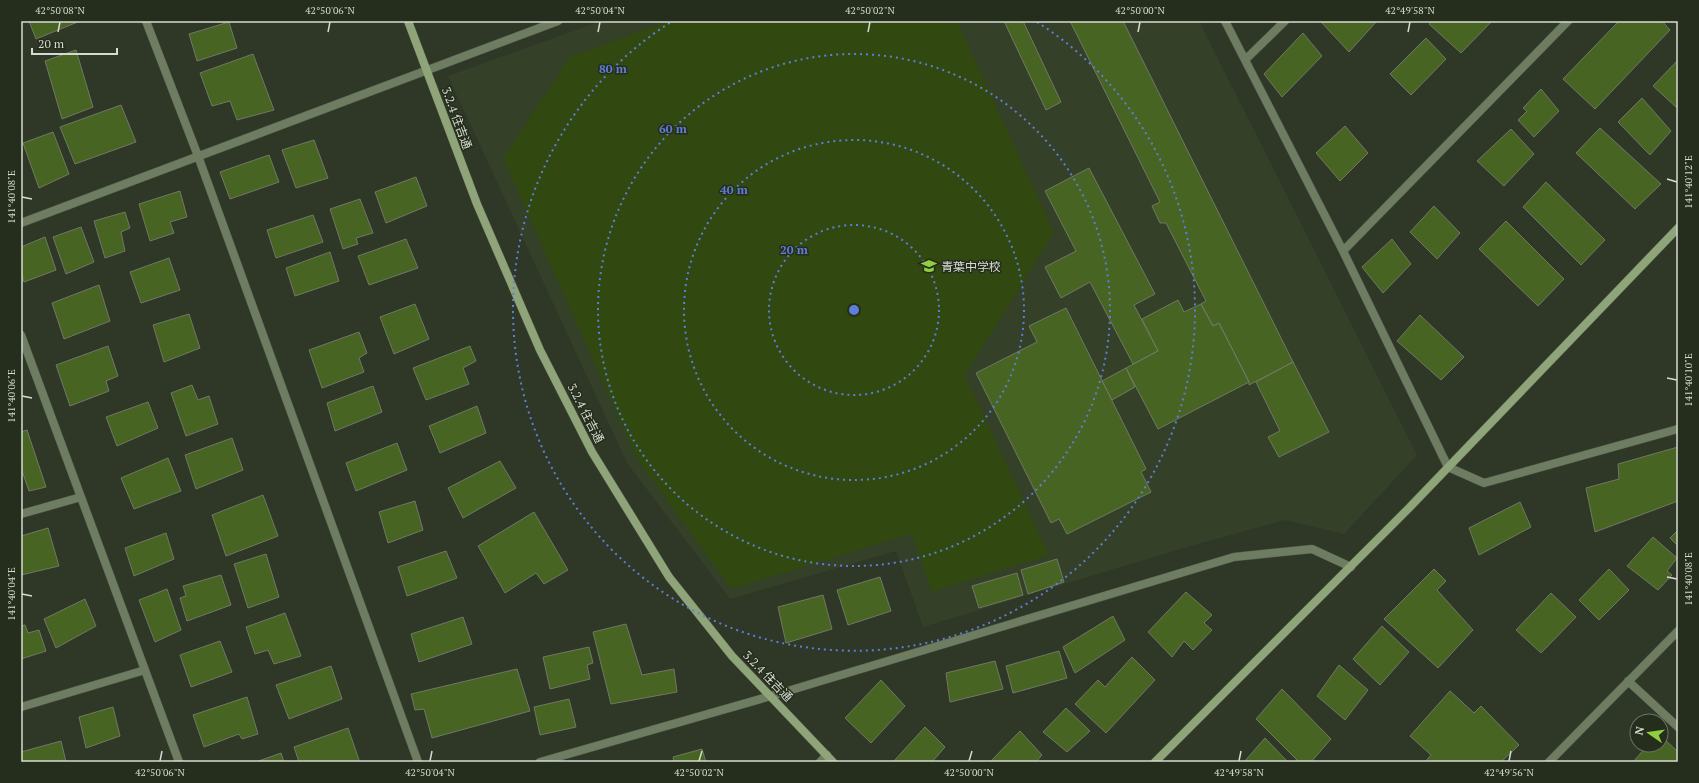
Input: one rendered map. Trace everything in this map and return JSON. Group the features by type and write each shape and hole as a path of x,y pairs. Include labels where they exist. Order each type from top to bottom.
{"street":[{"path":"146,21 198,156 418,762"},
{"name":"3.2.4 住吉通","path":"408,21 477,204 534,336 592,452 668,577 732,656 833,762"},
{"path":"21,223 558,21"},
{"path":"1225,21 1343,251 1448,467 1484,483 1678,429"},
{"path":"1245,60 1285,21"},
{"path":"1343,251 1568,21"},
{"path":"1155,762 1448,467 1678,228"},
{"path":"21,335 179,762"},
{"path":"21,514 81,497"},
{"path":"540,762 771,696 1234,557 1312,549 1351,566"},
{"path":"1549,762 1678,631"},
{"path":"21,707 145,670"},
{"path":"1628,681 1678,727"},
{"path":"820,762 827,755"}],"shaded area":[{"name":"青葉中学校","path":"601,21 1199,21 1417,455 1344,534 1285,520 1187,547 923,627 896,551 730,599 627,463 448,76"}],"green space":[{"path":"667,21 957,21 1054,233 965,375 1049,555 932,592 911,534 731,589 636,457 503,158 570,57"}],"building":[{"path":"29,21 80,21 36,39"},
{"path":"1004,21 1023,21 1061,102 1046,110"},
{"path":"1070,21 1123,21 1293,362 1249,385 1249,382 1219,323 1213,326 1201,304 1206,301 1166,223 1160,223 1152,206 1160,202"},
{"path":"1324,21 1377,21 1349,52 1322,23"},
{"path":"1432,21 1492,21 1461,53 1429,24"},
{"path":"1619,21 1662,21 1670,30 1595,109 1563,79"},
{"path":"229,22 237,48 197,61 189,34"},
{"path":"1303,33 1322,56 1282,97 1264,74"},
{"path":"1426,38 1446,59 1411,95 1390,74"},
{"path":"76,50 93,107 62,119 45,61"},
{"path":"253,54 274,110 237,120 230,101 212,106 200,73"},
{"path":"1678,60 1678,105 1676,107 1653,86"},
{"path":"1541,89 1559,111 1534,137 1518,120 1527,111 1523,108"},
{"path":"1642,98 1671,131 1650,155 1618,122"},
{"path":"121,105 136,142 75,164 60,127"},
{"path":"1345,126 1368,153 1340,181 1316,153"},
{"path":"1600,128 1661,184 1635,209 1576,153"},
{"path":"1511,129 1534,154 1504,186 1477,161"},
{"path":"53,132 69,174 39,188 23,143"},
{"path":"314,140 328,178 296,188 282,150"},
{"path":"269,155 279,182 230,199 220,172"},
{"path":"1089,168 1155,294 1134,305 1158,351 1133,364 1090,282 1061,298 1045,267 1076,251 1045,191"},
{"path":"416,177 427,206 386,223 375,192"},
{"path":"1546,182 1605,240 1581,265 1523,207"},
{"path":"180,191 187,217 170,222 174,233 150,241 139,204"},
{"path":"360,199 373,233 356,238 358,244 343,249 330,209"},
{"path":"1434,206 1460,233 1437,259 1410,232"},
{"path":"125,212 130,228 121,232 125,251 105,258 94,221"},
{"path":"313,215 323,242 276,258 267,230"},
{"path":"1506,221 1564,279 1538,306 1479,249"},
{"path":"81,227 94,262 66,274 53,237"},
{"path":"45,237 56,270 24,282 21,272 21,247"},
{"path":"406,239 418,268 369,285 358,256"},
{"path":"1392,239 1411,264 1383,293 1362,267"},
{"path":"330,252 339,281 295,296 286,268"},
{"path":"169,258 180,290 141,303 130,272"},
{"path":"99,285 110,321 64,339 52,303"},
{"path":"1178,300 1184,312 1201,304 1213,326 1219,323 1249,382 1158,429 1126,368 1158,351 1142,319"},
{"path":"415,304 429,339 394,354 380,317"},
{"path":"1066,308 1146,469 1141,472 1151,492 1067,534 1059,519 1051,523 976,373 1037,342 1029,326"},
{"path":"189,314 200,348 164,362 153,325"},
{"path":"1420,315 1464,357 1441,380 1397,341"},
{"path":"359,332 367,353 359,358 364,372 322,388 309,350"},
{"path":"108,346 118,376 106,381 109,391 70,406 56,365"},
{"path":"470,346 476,361 463,368 469,384 426,400 413,368"},
{"path":"1293,362 1329,432 1279,457 1268,437 1280,431 1256,382"},
{"path":"1126,368 1135,387 1112,400 1102,381"},
{"path":"192,385 198,400 209,396 218,424 186,436 171,393"},
{"path":"373,386 382,412 335,431 327,403"},
{"path":"148,402 158,428 117,446 106,417"},
{"path":"477,406 486,433 440,453 429,426"},
{"path":"27,430 46,487 29,491 21,468 21,432"},
{"path":"232,438 243,470 196,489 185,455"},
{"path":"397,443 407,470 356,491 346,463"},
{"path":"1678,447 1678,501 1595,532 1586,488 1619,479 1618,464"},
{"path":"168,458 181,491 134,509 121,478"},
{"path":"500,461 516,488 463,518 448,488"},
{"path":"263,495 278,536 226,556 212,515"},
{"path":"415,501 423,530 388,543 379,512"},
{"path":"1520,502 1531,527 1479,555 1469,528"},
{"path":"534,512 568,570 544,584 536,573 505,593 478,546"},
{"path":"48,528 59,566 21,575 21,536"},
{"path":"1678,530 1678,546 1670,538"},
{"path":"166,533 174,559 134,576 125,548"},
{"path":"1653,537 1677,558 1667,571 1672,575 1658,590 1627,566"},
{"path":"446,551 457,578 407,596 398,567"},
{"path":"266,554 279,597 248,608 234,564"},
{"path":"1057,559 1064,582 1028,594 1021,570"},
{"path":"1434,569 1446,581 1437,590 1473,630 1438,668 1384,619"},
{"path":"1609,569 1629,590 1599,620 1579,600"},
{"path":"1017,573 1023,595 979,608 972,586"},
{"path":"221,575 231,605 187,621 180,598 186,596 183,586"},
{"path":"880,577 891,611 848,625 837,590"},
{"path":"167,589 181,630 155,642 139,600"},
{"path":"1186,592 1212,615 1204,623 1212,630 1193,650 1184,641 1172,657 1148,632"},
{"path":"1551,593 1576,617 1541,653 1516,630"},
{"path":"823,595 832,629 786,643 778,607"},
{"path":"85,599 96,626 56,648 44,619"},
{"path":"285,613 301,656 274,664 268,650 255,654 246,627"},
{"path":"1113,616 1125,640 1075,673 1063,647"},
{"path":"463,617 472,644 419,662 411,634"},
{"path":"626,624 642,675 674,669 677,692 611,704 593,632"},
{"path":"25,625 28,633 39,630 46,651 21,659 21,626"},
{"path":"1382,626 1409,652 1380,685 1353,659"},
{"path":"220,641 232,672 191,687 180,655"},
{"path":"589,647 593,663 587,665 590,679 550,689 543,657"},
{"path":"1059,651 1067,678 1013,693 1006,666"},
{"path":"1132,657 1155,680 1106,733 1075,704 1098,680 1105,687"},
{"path":"995,661 1003,689 950,702 946,673"},
{"path":"1339,665 1368,690 1345,720 1317,696"},
{"path":"331,666 342,699 289,719 276,685"},
{"path":"517,669 530,711 432,738 424,709 415,710 411,694"},
{"path":"881,680 905,706 871,743 845,718"},
{"path":"1282,689 1331,739 1311,762 1299,762 1256,719"},
{"path":"1450,691 1474,713 1481,706 1519,745 1501,762 1425,762 1431,755 1410,736"},
{"path":"247,697 258,734 242,739 239,734 204,747 193,715"},
{"path":"569,699 576,727 540,735 534,707"},
{"path":"113,707 120,736 86,748 79,717"},
{"path":"1066,708 1090,731 1067,752 1043,732"},
{"path":"925,727 945,747 932,762 893,762"},
{"path":"348,728 359,760 354,762 299,762 294,747"},
{"path":"1020,731 1042,755 1036,762 990,762"},
{"path":"1265,738 1286,760 1285,762 1244,762"},
{"path":"61,741 66,762 21,762 21,752"},
{"path":"1669,744 1678,752 1678,762 1633,762 1641,753 1669,753"},
{"path":"702,749 706,762 674,762 673,757"},
{"path":"281,753 284,762 256,762"}],"place":[{"name":"青葉中学校","path":"929,266"}]}
